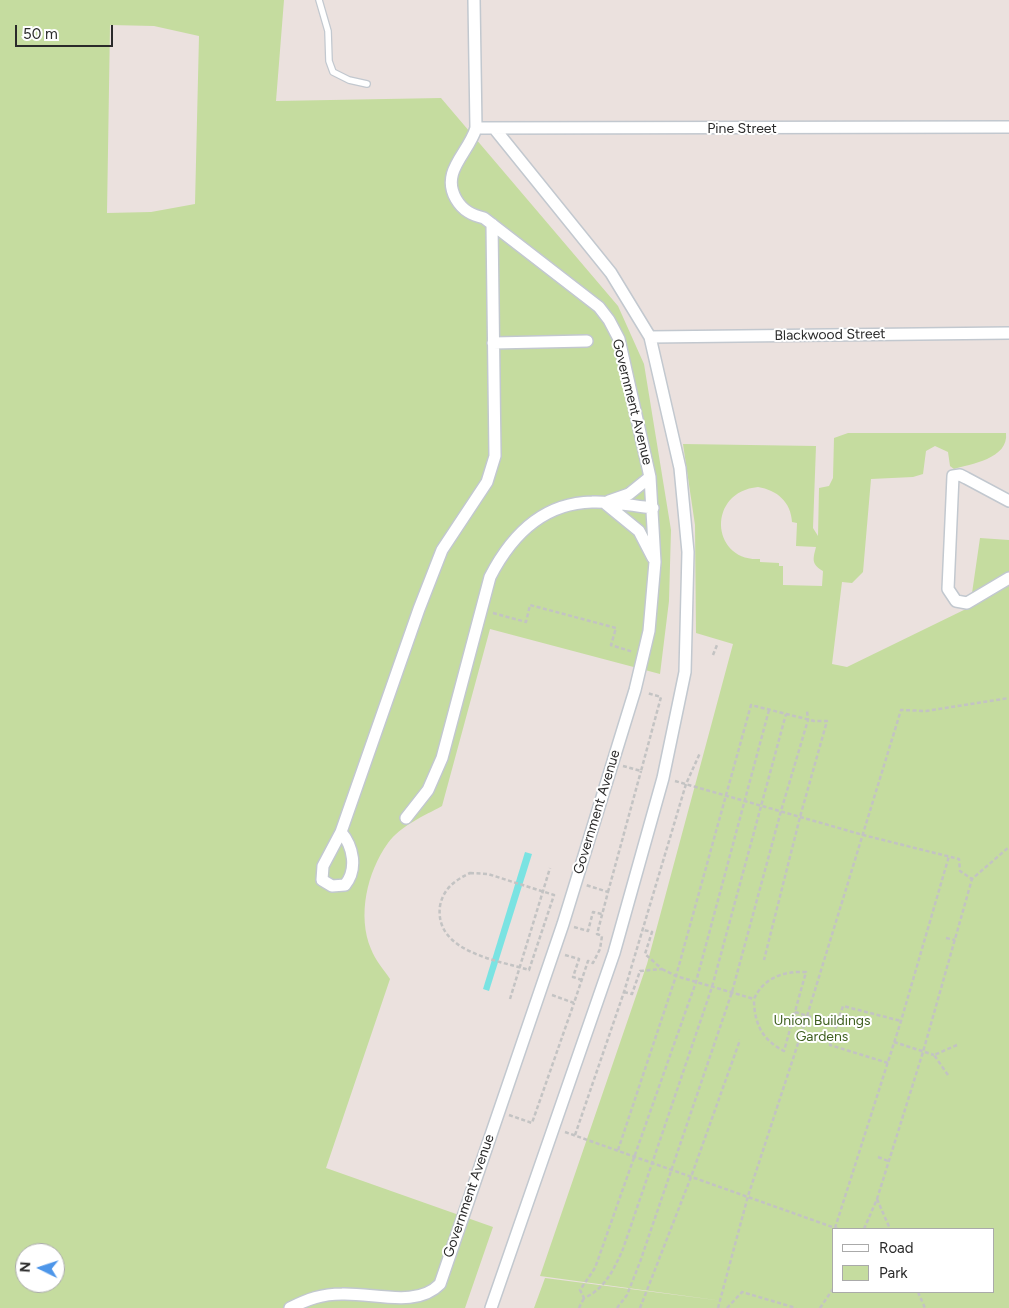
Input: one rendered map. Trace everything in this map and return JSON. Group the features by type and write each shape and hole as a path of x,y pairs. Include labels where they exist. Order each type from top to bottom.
{"street":[{"name":"Government Avenue","path":"290,1308 313,1296 344,1294 416,1301 432,1294 440,1284 563,924 634,690 649,631 655,562 650,477 619,339 609,320 583,294 484,218 470,214 457,201 452,191 450,178 454,167 471,140 476,128 474,0"},
{"name":"Pine Street","path":"476,128 1009,127"},
{"path":"491,1308 614,954 663,778 685,672 688,552 680,468 650,337 611,273 494,128"},
{"path":"341,832 419,609 442,550 486,482 495,456 492,224"},
{"name":"Blackwood Street","path":"650,337 1009,333"},
{"path":"493,343 587,340"},
{"path":"1009,501 960,475 953,476 948,589 956,601 967,603 1009,578"},
{"path":"604,503 629,494 650,477"},
{"path":"406,818 428,790 442,758 490,577 501,554 517,534 534,519 562,506 592,502 653,508"},
{"path":"604,503 639,531 655,562"}],"lane":[{"path":"318,0 328,31 329,61 333,72 350,80 367,84"}],"path":[{"path":"481,610 526,622 530,605 616,628 611,645 644,655"},
{"path":"713,655 717,645"},
{"path":"498,1112 532,1123 588,961 593,963 600,949 602,936 596,934 661,697 634,690"},
{"path":"718,1308 748,1196 807,1016 901,710 926,711 1009,698"},
{"path":"618,1150 676,976 751,705 808,720 827,721 800,816 764,960"},
{"path":"584,1298 580,1290 595,1268 696,982 770,710"},
{"path":"617,1308 627,1295 640,1262 673,1170 732,992 781,811 808,720 807,711"},
{"path":"578,1308 584,1298 596,1293 612,1272 623,1249 712,987 786,714"},
{"path":"575,1135 644,930 686,784 700,753"},
{"path":"612,762 641,771"},
{"path":"663,778 863,835 959,859 960,871 972,879"},
{"path":"864,1228 877,1199 923,1052 972,879 1009,847"},
{"path":"836,1228 901,1021 948,856"},
{"path":"510,999 550,868"},
{"path":"470,873 488,874 543,891 554,895 544,932 529,970 464,949 448,938 442,926 439,913 441,899 448,887 470,873"},
{"path":"586,886 608,892"},
{"path":"563,924 588,931 593,912 602,914"},
{"path":"644,930 652,932 645,954 662,969 676,976 754,999"},
{"path":"946,938 955,940"},
{"path":"566,955 579,959 573,978 582,980"},
{"path":"624,992 632,994 640,971 662,969"},
{"path":"789,972 806,972 794,1012 784,1051 773,1046 758,1028 754,1013 754,999 759,988 777,976 789,972"},
{"path":"552,995 574,1003"},
{"path":"888,1063 830,1045 836,1025 843,1006 901,1021"},
{"path":"794,1012 836,1025"},
{"path":"640,1308 691,1177 740,1040"},
{"path":"894,1042 934,1055 957,1045"},
{"path":"934,1055 948,1076"},
{"path":"554,1128 833,1228"},
{"path":"878,1158 889,1162"},
{"path":"877,1199 890,1228"},
{"path":"820,1308 832,1290"},
{"path":"727,1308 742,1292 796,1308"},
{"path":"918,1293 925,1308"}],"green space":[{"path":"0,0 284,0 276,101 441,98 618,306 644,364 671,530 669,601 660,674 490,629 442,806 413,822 393,837 375,867 366,894 365,923 367,936 375,957 390,979 326,1168 493,1227 465,1308 0,1308","holes":["110,25 154,26 199,36 195,204 151,212 107,213"]},
{"name":"Union Buildings Gardens","path":"848,433 1006,433 1005,442 1001,449 987,459 954,469 950,466 948,452 935,446 926,451 923,474 913,477 871,479 863,572 852,583 842,582 832,664 847,667 970,607 980,538 1009,540 1009,1308 534,1308 545,1278 723,1301 540,1276 647,964 733,644 696,633 695,525 683,444 816,446 813,528 818,536 819,488 829,486 833,478 834,438","holes":["758,487 782,498 789,509 792,522 797,523 796,546 816,547 814,561 816,566 823,571 822,586 783,585 783,566 779,566 779,563 760,562 760,559 744,557 732,550 724,539 721,526 723,513 729,501 741,492"]}],"water":[{"path":"525,852 532,854 489,991 483,989"}]}
